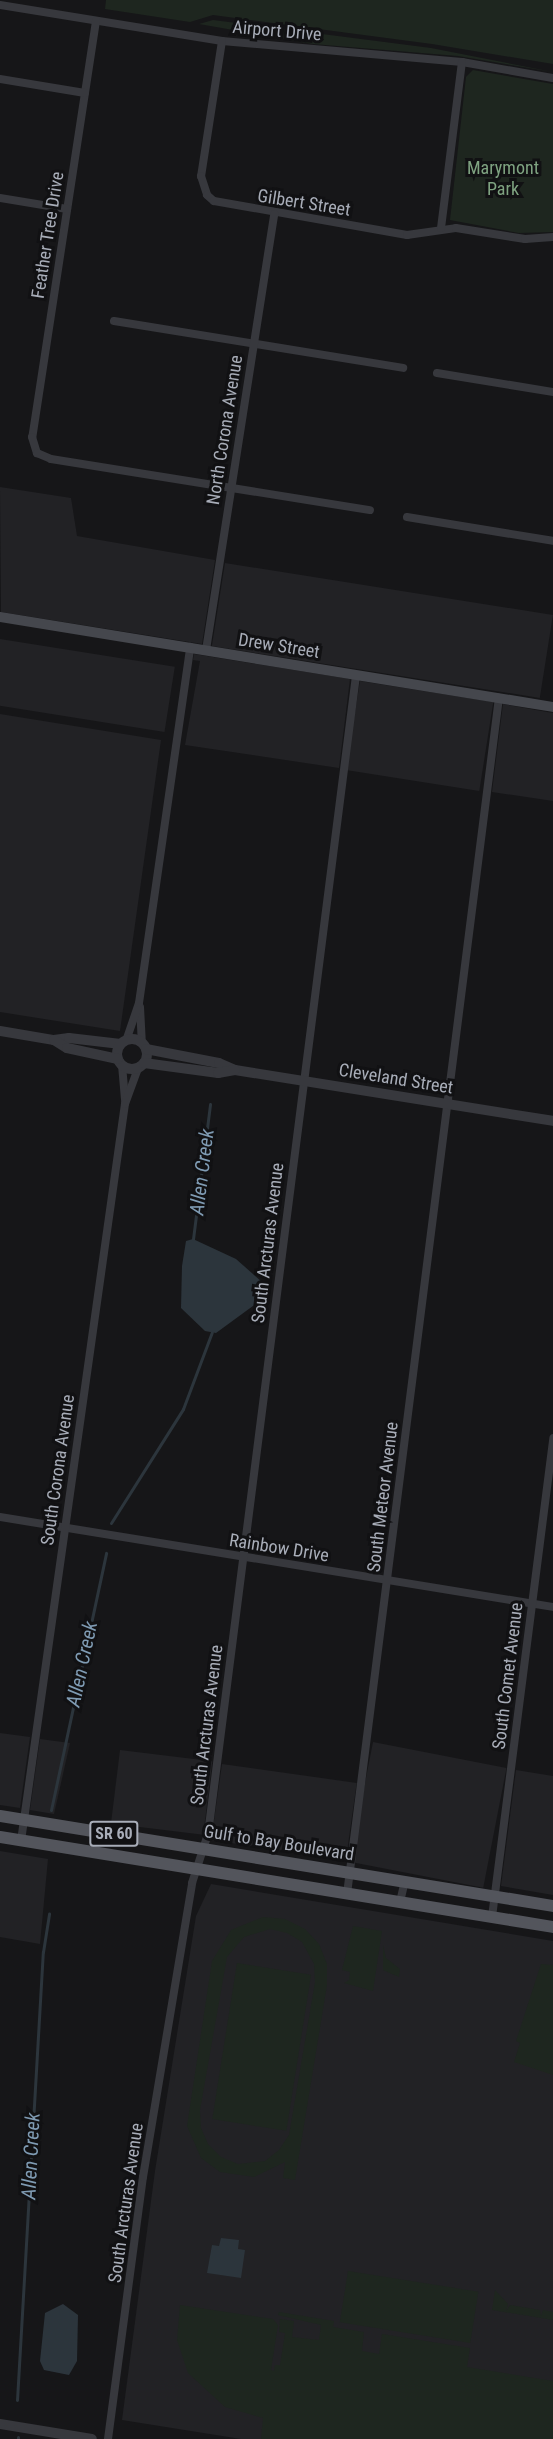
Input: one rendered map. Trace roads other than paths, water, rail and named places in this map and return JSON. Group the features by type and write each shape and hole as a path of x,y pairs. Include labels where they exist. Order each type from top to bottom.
{"main road":[{"name":"Drew Street","path":"0,617 553,707"},
{"name":"Gulf to Bay Boulevard","path":"0,1816 553,1906"},
{"name":"SR 60","path":"0,1837 553,1927"}],"street":[{"name":"Airport Drive","path":"0,5 222,41 462,62 553,78"},
{"name":"Feather Tree Drive","path":"96,21 32,437 37,453 51,459 232,489"},
{"name":"Gilbert Street","path":"222,41 201,176 203,187 214,201 274,214 407,235 441,228 525,239 553,237"},
{"path":"441,228 462,62"},
{"path":"0,79 85,93"},
{"path":"0,198 67,209"},
{"name":"North Corona Avenue","path":"206,650 274,214"},
{"path":"114,321 403,368"},
{"path":"437,373 553,392"},
{"path":"232,489 370,510"},
{"path":"407,517 553,541"},
{"path":"54,1040 67,1048 120,1062 123,1042 139,1003 190,647"},
{"name":"South Arcturas Avenue","path":"108,2439 143,2177 197,1869 203,1849 243,1557 356,675"},
{"name":"South Meteor Avenue","path":"347,1894 499,698"},
{"path":"139,1003 144,1046 141,1065"},
{"path":"0,1031 54,1040 69,1038 123,1042"},
{"name":"Cleveland Street","path":"123,1042 219,1063 235,1070 553,1121"},
{"name":"Cleveland Street","path":"120,1062 218,1073 235,1070"},
{"name":"South Corona Avenue","path":"120,1062 125,1104"},
{"name":"South Corona Avenue","path":"21,1841 125,1104 141,1065"},
{"name":"South Comet Avenue","path":"492,1917 553,1438"},
{"name":"Rainbow Drive","path":"0,1518 553,1608"},
{"path":"400,1902 405,1881"},
{"path":"0,2424 92,2439"}],"waterway":[{"name":"Allen Creek","path":"193,1239 210,1104"},
{"name":"Allen Creek","path":"111,1523 183,1409 212,1332"},
{"name":"Allen Creek","path":"51,1810 106,1553"},
{"name":"Allen Creek","path":"17,2400 43,1952 49,1913"}],"park label":[{"name":"Marymont Park","path":"503,180"}]}
